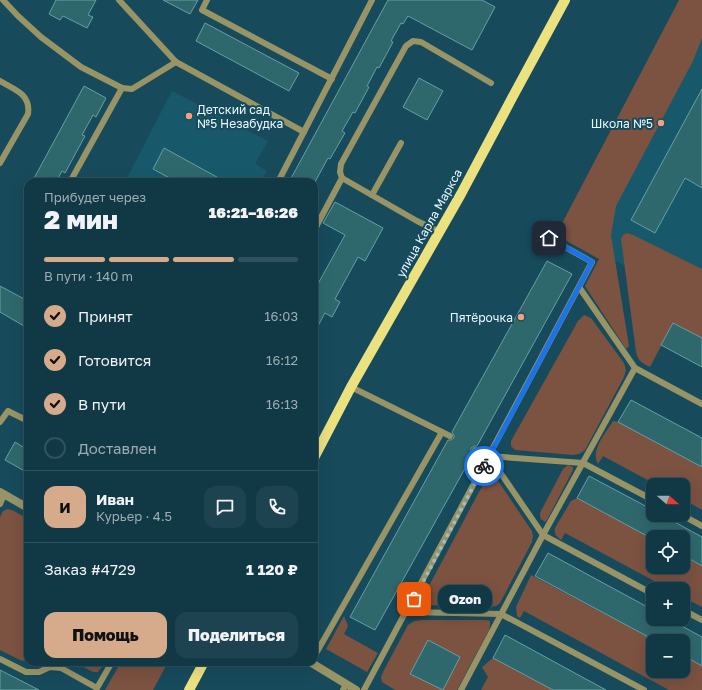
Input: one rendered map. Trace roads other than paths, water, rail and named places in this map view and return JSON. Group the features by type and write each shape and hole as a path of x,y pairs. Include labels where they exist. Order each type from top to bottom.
{"main road":[{"name":"улица Карла Маркса","path":"318,450 351,387 440,232 565,0"},
{"path":"189,690 202,666"}],"street":[{"path":"2,494 24,506"},
{"path":"316,666 344,687 356,690"}],"lane":[{"path":"3,0 41,37 81,68 122,88 132,89 176,62"},
{"path":"118,0 176,62 304,132"},
{"path":"207,0 202,10 332,78"},
{"path":"280,178 372,0"},
{"path":"440,232 417,221 342,178 340,172 341,164 406,46 413,41 421,42 491,83"},
{"path":"0,81 23,95 28,101 29,107 28,114 0,163"},
{"path":"72,178 122,88"},
{"path":"372,195 401,143"},
{"path":"318,219 342,178"},
{"path":"364,690 407,612 592,262 549,238"},
{"path":"579,287 635,368 702,404"},
{"path":"461,690 543,535 635,368"},
{"path":"351,387 450,436"},
{"path":"0,422 8,411 24,419"},
{"path":"318,651 442,432"},
{"path":"475,450 489,456 584,462 646,496"},
{"path":"489,456 543,535 646,590"},
{"path":"0,504 2,494"},
{"path":"690,519 702,526"},
{"path":"407,612 501,614 644,690"},
{"path":"690,614 702,620"},
{"path":"0,659 26,672 39,672 50,667 61,668 96,689 110,666"}],"place":[{"name":"Детский сад №5 Незабудка","path":"189,116"},
{"name":"Школа №5","path":"661,123"},
{"name":"Пятёрочка","path":"521,317"},
{"name":"Ozon","path":"414,599"}]}
